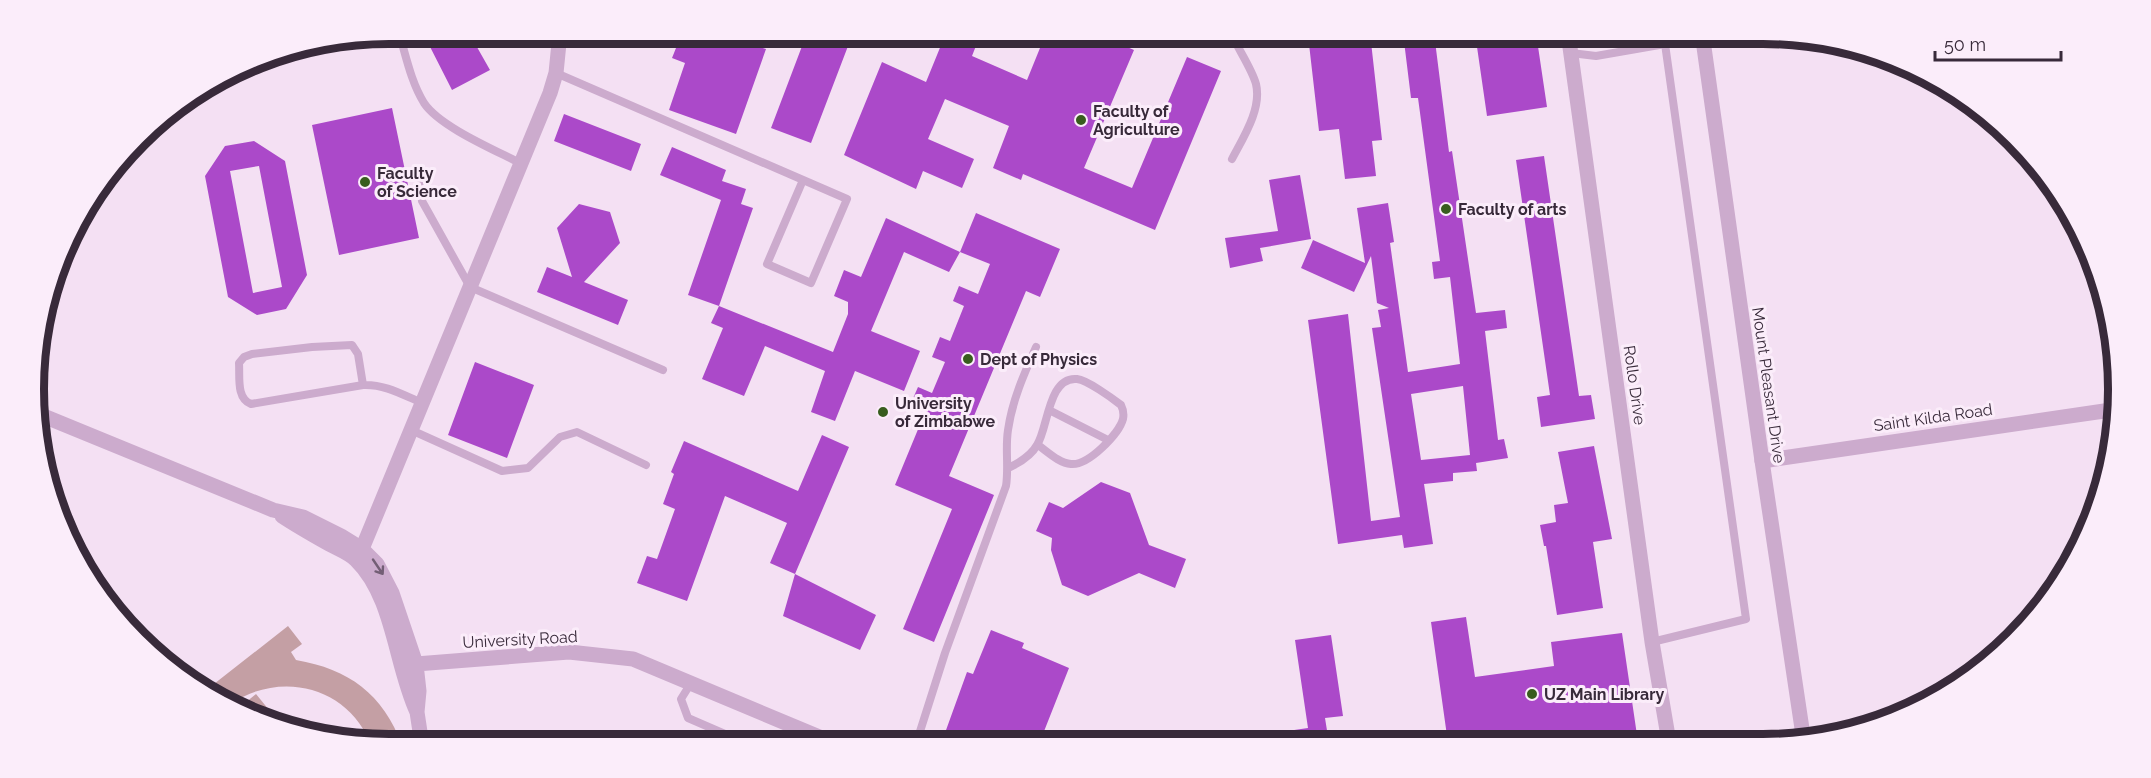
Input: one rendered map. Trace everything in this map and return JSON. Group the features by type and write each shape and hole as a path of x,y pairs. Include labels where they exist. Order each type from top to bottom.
{"street":[{"path":"358,554 550,93 556,73 559,44"},
{"name":"Rollo Drive","path":"1570,44 1668,734"},
{"name":"Mount Pleasant Drive","path":"1704,44 1803,732"},
{"name":"Saint Kilda Road","path":"1762,461 2107,410"},
{"path":"44,416 273,510 303,517 377,564 392,593 409,666 408,693 417,712 420,734"},
{"name":"University Road","path":"409,666 569,652 633,659 812,734"}],"lane":[{"path":"403,44 417,89 426,105 454,128 522,164"},
{"path":"1232,159 1248,128 1257,98 1256,84 1236,44"},
{"path":"1571,53 1596,56 1665,44 1746,619 1653,642"},
{"path":"556,73 847,199 811,283 767,264 803,180"},
{"path":"420,182 422,201 470,287 663,370"},
{"path":"363,385 358,354 352,345 252,354 244,357 239,363 241,396 244,401 251,404 375,384 422,404"},
{"path":"919,734 945,653 1006,486 1007,432 1015,397 1036,347"},
{"path":"1008,468 1022,462 1038,445 1049,410 1061,384 1066,380 1079,379 1121,405 1124,411 1117,430 1108,440 1092,457 1074,465 1060,461 1038,445"},
{"path":"1049,410 1108,440"},
{"path":"411,430 502,471 528,468 560,437 577,432 646,465"},
{"path":"691,683 681,699 688,718 725,734"}],"shaded area":[{"path":"288,626 302,644 291,652 296,660 332,670 362,687 385,711 397,734 365,734 345,708 329,697 310,690 291,687 271,688 251,693 238,700 212,685"},
{"path":"256,694 272,714 257,708 245,703"}],"building":[{"path":"429,44 475,44 490,70 452,90"},
{"path":"678,44 751,44 766,49 736,134 669,110 685,63 672,58"},
{"path":"803,44 849,44 811,143 771,128"},
{"path":"942,44 977,44 972,56 1027,80 1040,48 1031,44 1120,44 1134,50 1084,168 1132,188 1187,57 1221,71 1155,230 1023,174 1021,180 993,168 1009,126 945,99 928,139 974,159 962,188 923,171 916,189 844,155 882,62 926,82"},
{"path":"1309,44 1371,44 1382,140 1372,141 1376,176 1345,179 1339,129 1319,131"},
{"path":"1404,44 1435,44 1449,152 1452,151 1476,313 1505,310 1507,328 1485,331 1498,440 1504,439 1508,458 1476,463 1477,471 1453,473 1453,481 1424,484 1433,544 1404,548 1402,535 1338,544 1308,320 1348,314 1371,521 1400,517 1372,328 1381,327 1378,310 1389,308 1377,303 1371,256 1354,292 1301,268 1313,240 1365,263 1357,208 1388,203 1394,242 1390,243 1408,372 1460,364 1450,277 1434,279 1432,262 1440,261 1418,98 1411,98","holes":["1463,386 1470,455 1421,460 1411,394"]},
{"path":"1477,44 1538,44 1547,107 1487,116"},
{"name":"Faculty of Science","path":"392,108 419,238 339,255 312,125"},
{"path":"564,114 641,144 631,171 554,141"},
{"path":"254,141 285,161 307,275 286,309 257,315 228,297 205,176 225,146","holes":["259,166 282,287 253,293 230,171"]},
{"path":"672,147 726,170 722,181 746,189 741,204 753,208 719,306 688,295 721,200 660,175"},
{"path":"1544,156 1579,396 1591,395 1595,419 1541,427 1537,397 1550,395 1516,160"},
{"path":"1300,175 1311,239 1260,248 1263,261 1230,268 1225,238 1278,231 1269,180"},
{"path":"579,204 610,212 620,243 584,282 628,300 618,325 537,292 547,267 572,277 557,228"},
{"name":"Dept of Physics","path":"976,213 1060,249 1040,297 1026,291 949,476 994,495 934,642 903,629 952,509 895,485 926,410 911,403 918,387 932,393 945,362 932,357 940,337 950,341 964,306 953,301 959,286 978,294 990,264 960,252"},
{"path":"886,218 960,252 949,272 904,252 871,331 920,351 904,391 855,371 835,421 811,412 825,371 765,346 744,396 702,379 723,328 711,323 719,306 833,352 848,314 848,302 834,296 844,270 861,277"},
{"path":"475,362 534,385 507,458 448,435"},
{"path":"822,435 849,447 795,574 770,563 787,523 725,496 687,601 637,583 647,556 657,559 675,509 663,504 674,474 671,472 684,441 798,491"},
{"path":"1594,446 1612,539 1593,542 1603,608 1557,615 1546,546 1544,546 1540,525 1556,522 1554,505 1568,503 1558,452"},
{"path":"1101,482 1130,493 1149,545 1186,559 1175,588 1139,573 1088,596 1062,585 1051,550 1052,538 1036,531 1049,502 1063,508"},
{"path":"795,574 876,615 860,650 783,616"},
{"path":"1466,617 1475,677 1554,666 1551,642 1622,633 1637,734 1447,734 1431,622"},
{"path":"991,630 1024,643 1022,648 1069,668 1043,734 945,734 967,672 973,674"},
{"path":"1331,635 1343,716 1325,718 1328,734 1267,734 1308,728 1295,640"}],"place":[{"name":"Faculty of Agriculture","path":"1081,120"},
{"name":"Faculty of Science","path":"365,182"},
{"name":"Faculty of arts","path":"1446,209"},
{"name":"Dept of Physics","path":"968,359"},
{"name":"University of Zimbabwe","path":"883,412"},
{"name":"UZ Main Library","path":"1532,694"}]}
